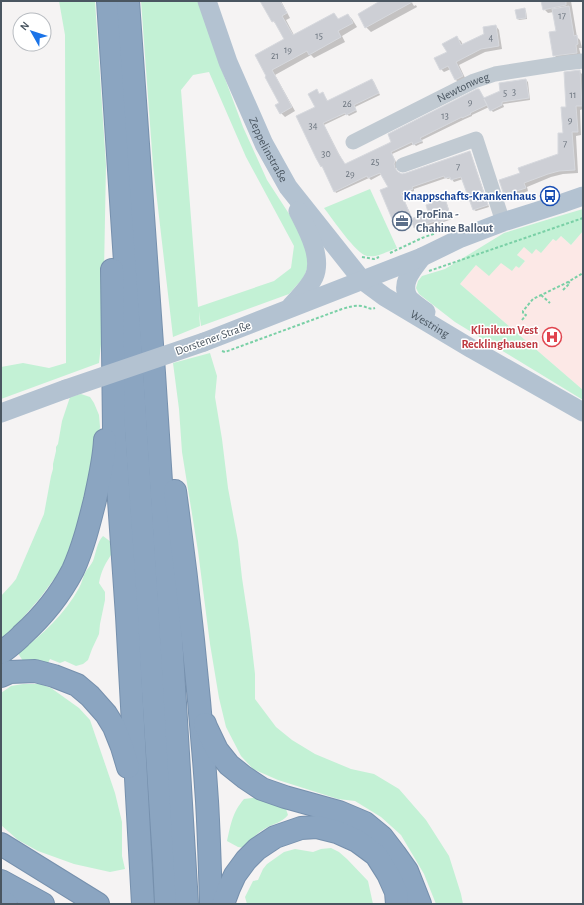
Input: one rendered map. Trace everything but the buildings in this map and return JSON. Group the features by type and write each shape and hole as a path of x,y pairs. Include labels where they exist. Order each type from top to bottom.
{"highway":[{"path":"108,1 163,836 166,904"},
{"path":"128,1 173,660 187,904"},
{"path":"118,150 111,217 114,428 127,616 143,904"},
{"path":"1,653 22,636 44,613 58,594 72,570 82,547 102,470 108,348 113,326"},
{"path":"154,374 167,434 181,534 197,676 207,802 211,904"},
{"path":"1,676 10,672 35,671 54,676 77,685 90,696 106,714 114,727 122,747 138,804"},
{"path":"197,676 206,727 217,750 230,765 262,789 339,812 365,823 382,837 396,854 406,871 420,904"},
{"path":"223,904 228,888 235,875 246,860 257,849 275,837 301,828 317,826 337,832 357,842 376,855 388,874 396,892 397,904"},
{"path":"1,844 96,904"},
{"path":"1,854 63,888 96,904"},
{"path":"1,881 43,904"},
{"path":"1,901 6,904"}],"main road":[{"name":"Zeppelinstraße","path":"207,1 228,62 264,144 288,187 362,280"},
{"path":"288,187 312,241 316,257 315,275 310,284 289,309"},
{"name":"Dorstener Straße","path":"472,349 409,298 405,288 407,278 461,238 503,222 583,196"},
{"name":"Dorstener Straße","path":"1,413 204,342 362,280 423,265"},
{"name":"Westring","path":"362,280 385,297 472,349 583,412"}],"street":[{"name":"Newtonweg","path":"353,142 474,81 495,74 583,61"},
{"path":"402,165 476,139 503,222"}],"path":[{"path":"423,265 583,218"},
{"path":"346,260 354,253 363,258 374,259 383,256"},
{"path":"522,320 526,315 523,314 526,307 533,299 583,273"},
{"path":"564,290 570,283 568,282"},
{"path":"541,295 550,303"},
{"path":"204,342 225,352 342,309 353,306 362,306 371,309 377,307 385,297"}],"shaded area":[{"name":"Klinikum Vest Recklinghausen","path":"583,231 583,390 460,284 476,265 501,262 516,265 519,268 525,261 517,255 524,247 536,249 561,236 571,245"}],"green space":[{"path":"59,1 95,1 106,165 103,325 99,363 1,399 1,367 23,363 49,368 66,363 65,35"},
{"path":"141,1 200,1 217,57 243,127 267,180 308,246 309,263 304,277 289,294 201,326 199,311 200,326 173,337 153,165","holes":["209,72 246,157 294,246 291,268 274,281 198,307 181,90 193,75"]},
{"path":"370,189 397,248 379,255 367,256 362,254 344,235 324,208"},
{"path":"583,209 583,231 571,245 561,236 556,241 553,239 541,253 536,249 532,254 524,247 517,255 525,261 519,268 516,266 512,271 501,263 489,276 476,265 460,284 583,390 583,400 455,322 419,294 416,288 418,281 422,276 445,269 504,233"},
{"path":"210,353 217,376 215,397 228,488 238,541 250,631 255,674 255,699 276,727 292,740 315,754 351,769 374,774 399,789 426,820 449,856 463,904 436,904 424,874 401,835 381,817 355,801 338,799 278,780 253,769 241,756 226,727 219,698 210,644 198,551 182,452 179,409 173,363"},
{"path":"81,394 90,397 94,403 99,415 100,427 95,462 71,550 62,568 40,598 13,629 1,639 1,596 16,579 44,514 62,421 70,397"},
{"path":"103,536 111,542 113,552 104,567 99,583 105,592 105,600 99,634 88,660 83,664 76,666 65,661 60,663 50,659 47,665 26,665 18,653 36,639 67,607 93,561 98,544"},
{"path":"40,684 51,688 79,708 90,720 115,793 122,822 122,856 125,869 110,872 74,864 38,851 18,840 1,825 1,693 11,686"},
{"path":"260,798 285,806 288,815 260,832 245,848 238,847 227,841 231,824 234,814 244,799"},
{"path":"331,848 339,852 347,859 368,881 373,904 247,904 245,897 253,881 258,880 267,864 284,852 295,849 313,852"}],"place":[{"name":"Knappschafts-Krankenhaus","path":"550,196"},
{"name":"ProFina - Chahine Ballout","path":"402,221"},
{"name":"Klinikum Vest Recklinghausen","path":"552,337"}]}
